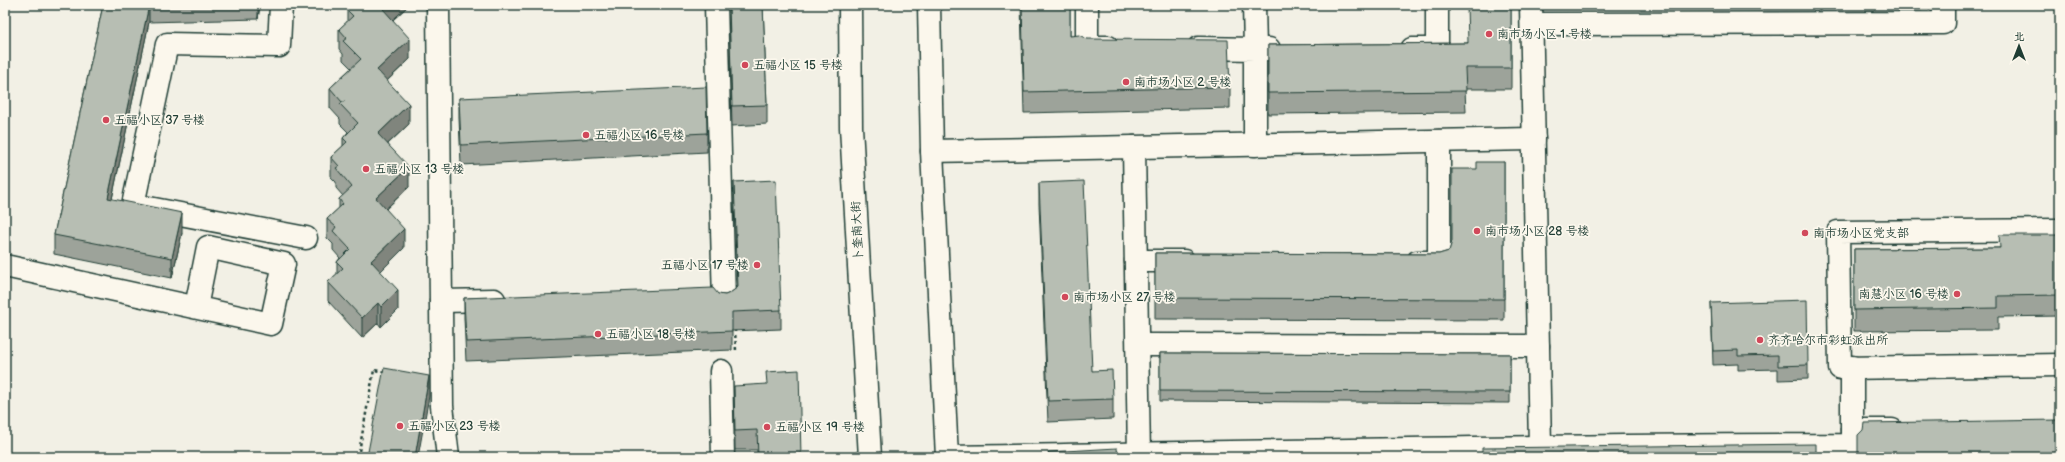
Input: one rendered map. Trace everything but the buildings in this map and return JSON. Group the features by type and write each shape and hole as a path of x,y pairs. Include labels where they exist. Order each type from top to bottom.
{"street":[{"path":"281,5 279,46 167,44 133,205 306,238"},
{"path":"438,5 447,105 441,302 442,406 448,457"},
{"path":"700,293 724,297 710,95 716,5"},
{"name":"卜奎南大街","path":"850,5 851,127 870,457"},
{"path":"929,5 932,150 947,457 1443,453 1540,446 1828,451 1852,444 1852,367"},
{"path":"1087,5 1088,47 1127,48"},
{"path":"1254,5 1255,145"},
{"path":"1389,48 1437,48 1436,5"},
{"path":"1540,446 1532,15 1943,23 1943,5"},
{"path":"1175,48 1286,48"},
{"path":"932,150 1534,139"},
{"path":"1399,262 1439,262 1439,141"},
{"path":"1134,147 1139,455"},
{"path":"2060,230 1838,232 1840,368 2060,365"},
{"path":"1136,261 1208,261"},
{"path":"5,266 196,306"},
{"path":"441,302 512,299"},
{"path":"1138,345 1538,346"},
{"path":"721,371 723,457"},
{"path":"432,457 442,406"},
{"path":"1852,430 1908,429"}],"path":[{"path":"721,371 737,371 734,302 724,297"},
{"path":"358,457 374,370 389,373"}],"place":[{"name":"南市场小区 1 号楼","path":"1489,34"},
{"name":"五福小区 15 号楼","path":"745,65"},
{"name":"南市场小区 2 号楼","path":"1126,82"},
{"name":"五福小区 37 号楼","path":"106,120"},
{"name":"五福小区 16 号楼","path":"586,135"},
{"name":"五福小区 13 号楼","path":"366,169"},
{"name":"南市场小区 28 号楼","path":"1477,231"},
{"name":"南市场小区党支部","path":"1805,233"},
{"name":"五福小区 17 号楼","path":"757,265"},
{"name":"南慧小区 16 号楼","path":"1957,294"},
{"name":"南市场小区 27 号楼","path":"1065,297"},
{"name":"五福小区 18 号楼","path":"598,334"},
{"name":"齐齐哈尔市彩虹派出所","path":"1760,340"},
{"name":"五福小区 23 号楼","path":"400,426"},
{"name":"五福小区 19 号楼","path":"767,427"}]}
